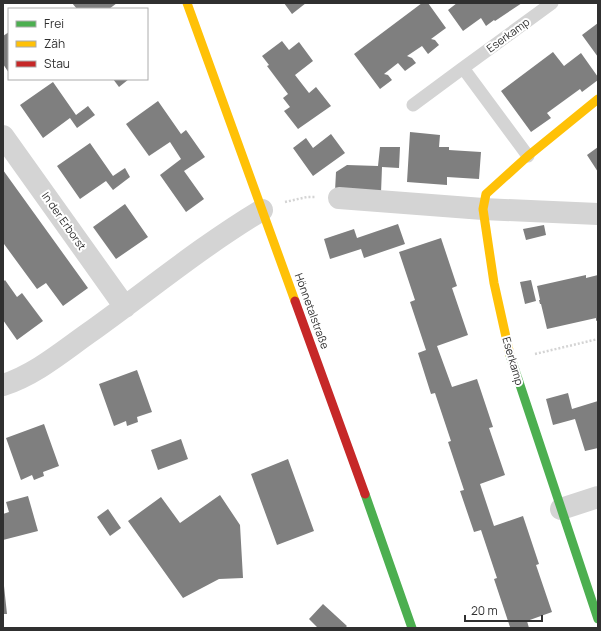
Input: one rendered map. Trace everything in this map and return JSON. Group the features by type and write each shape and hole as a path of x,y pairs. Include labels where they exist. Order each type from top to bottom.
{"main road":[{"name":"Hönnetalstraße","path":"187,3 391,565 412,628"},
{"path":"483,208 486,194 528,156 598,99"},
{"name":"Eserkamp","path":"483,208 494,283 511,359 598,619"}],"street":[{"name":"In der Erborst","path":"3,136 125,307"},
{"path":"339,198 598,214"},
{"path":"3,385 36,371 204,248 262,210"},
{"path":"560,509 598,497"}],"lane":[{"name":"Eserkamp","path":"413,105 552,3"},
{"path":"464,68 528,156"}],"path":[{"path":"262,210 284,202 307,197 339,198"},
{"path":"511,359 598,339"}],"building":[{"path":"72,3 117,3 110,8 76,8"},
{"path":"284,3 306,3 292,14"},
{"path":"422,3 428,3 446,28 431,39 435,40 439,45 428,54 422,46 407,56 412,58 416,63 405,71 398,63 384,74 388,75 392,80 380,89 354,54"},
{"path":"457,3 522,3 486,26 481,18 463,31 448,10"},
{"path":"598,23 598,57 582,35"},
{"path":"8,33 8,72 3,64 3,36"},
{"path":"282,41 289,50 299,42 313,61 295,75 309,93 316,87 331,106 298,129 284,111 290,107 283,98 288,94 267,66 269,65 262,56"},
{"path":"553,52 564,66 581,53 598,77 598,80 582,92 580,89 547,113 551,118 531,132 501,91"},
{"path":"114,80 128,80 119,87"},
{"path":"53,82 76,115 88,106 95,115 77,128 70,118 43,138 20,105"},
{"path":"158,101 181,134 186,130 205,157 184,171 204,199 186,212 160,175 181,159 170,142 149,156 126,124"},
{"path":"410,132 440,135 439,147 449,147 449,150 481,152 479,179 447,177 447,185 407,182"},
{"path":"331,134 345,153 313,176 293,148 306,138 313,148"},
{"path":"90,143 113,176 125,168 130,177 113,190 106,181 80,199 57,166"},
{"path":"380,147 400,147 399,168 382,167 381,193 335,191 336,172 347,165 378,166"},
{"path":"598,147 598,172 587,155"},
{"path":"3,170 88,288 63,306 46,283 37,289 4,244 3,245"},
{"path":"125,204 148,237 116,259 93,227"},
{"path":"398,224 405,244 364,258 361,249 330,259 324,239 354,229 357,238"},
{"path":"544,225 546,235 526,240 523,229"},
{"path":"441,238 457,286 452,288 468,335 437,346 452,387 477,379 493,427 489,428 505,475 480,484 494,526 523,516 539,564 536,565 552,612 527,621 529,628 507,628 510,627 494,579 497,578 481,530 474,532 460,491 464,490 448,442 451,441 435,393 431,394 418,353 426,350 410,302 415,300 399,252"},
{"path":"586,275 586,278 598,275 598,320 596,321 596,318 547,329 539,300 537,286"},
{"path":"5,280 17,297 22,293 43,321 17,340 3,320 3,282"},
{"path":"531,280 536,301 525,304 520,282"},
{"path":"137,370 152,412 137,417 138,422 127,426 126,421 114,426 99,384"},
{"path":"568,393 572,409 598,401 598,448 585,451 575,419 553,425 546,399"},
{"path":"44,424 59,466 43,472 44,476 34,480 32,475 21,480 6,438"},
{"path":"181,439 188,459 158,470 151,450"},
{"path":"288,459 314,531 277,545 251,474"},
{"path":"220,495 240,525 243,578 219,579 183,598 128,521 161,497 180,523"},
{"path":"28,496 38,531 3,540 3,514 9,512 6,502"},
{"path":"108,509 121,528 110,536 97,517"},
{"path":"4,586 7,614 3,614"},
{"path":"323,604 347,626 345,628 318,628 309,619"}],"traffic: fast":[{"path":"510,355 598,619"},
{"path":"365,494 412,628"}],"traffic: slow":[{"path":"187,3 295,301"},
{"path":"510,355 494,283 483,209 486,194 528,156 598,99"}],"traffic: jam":[{"path":"295,301 365,494"}]}
